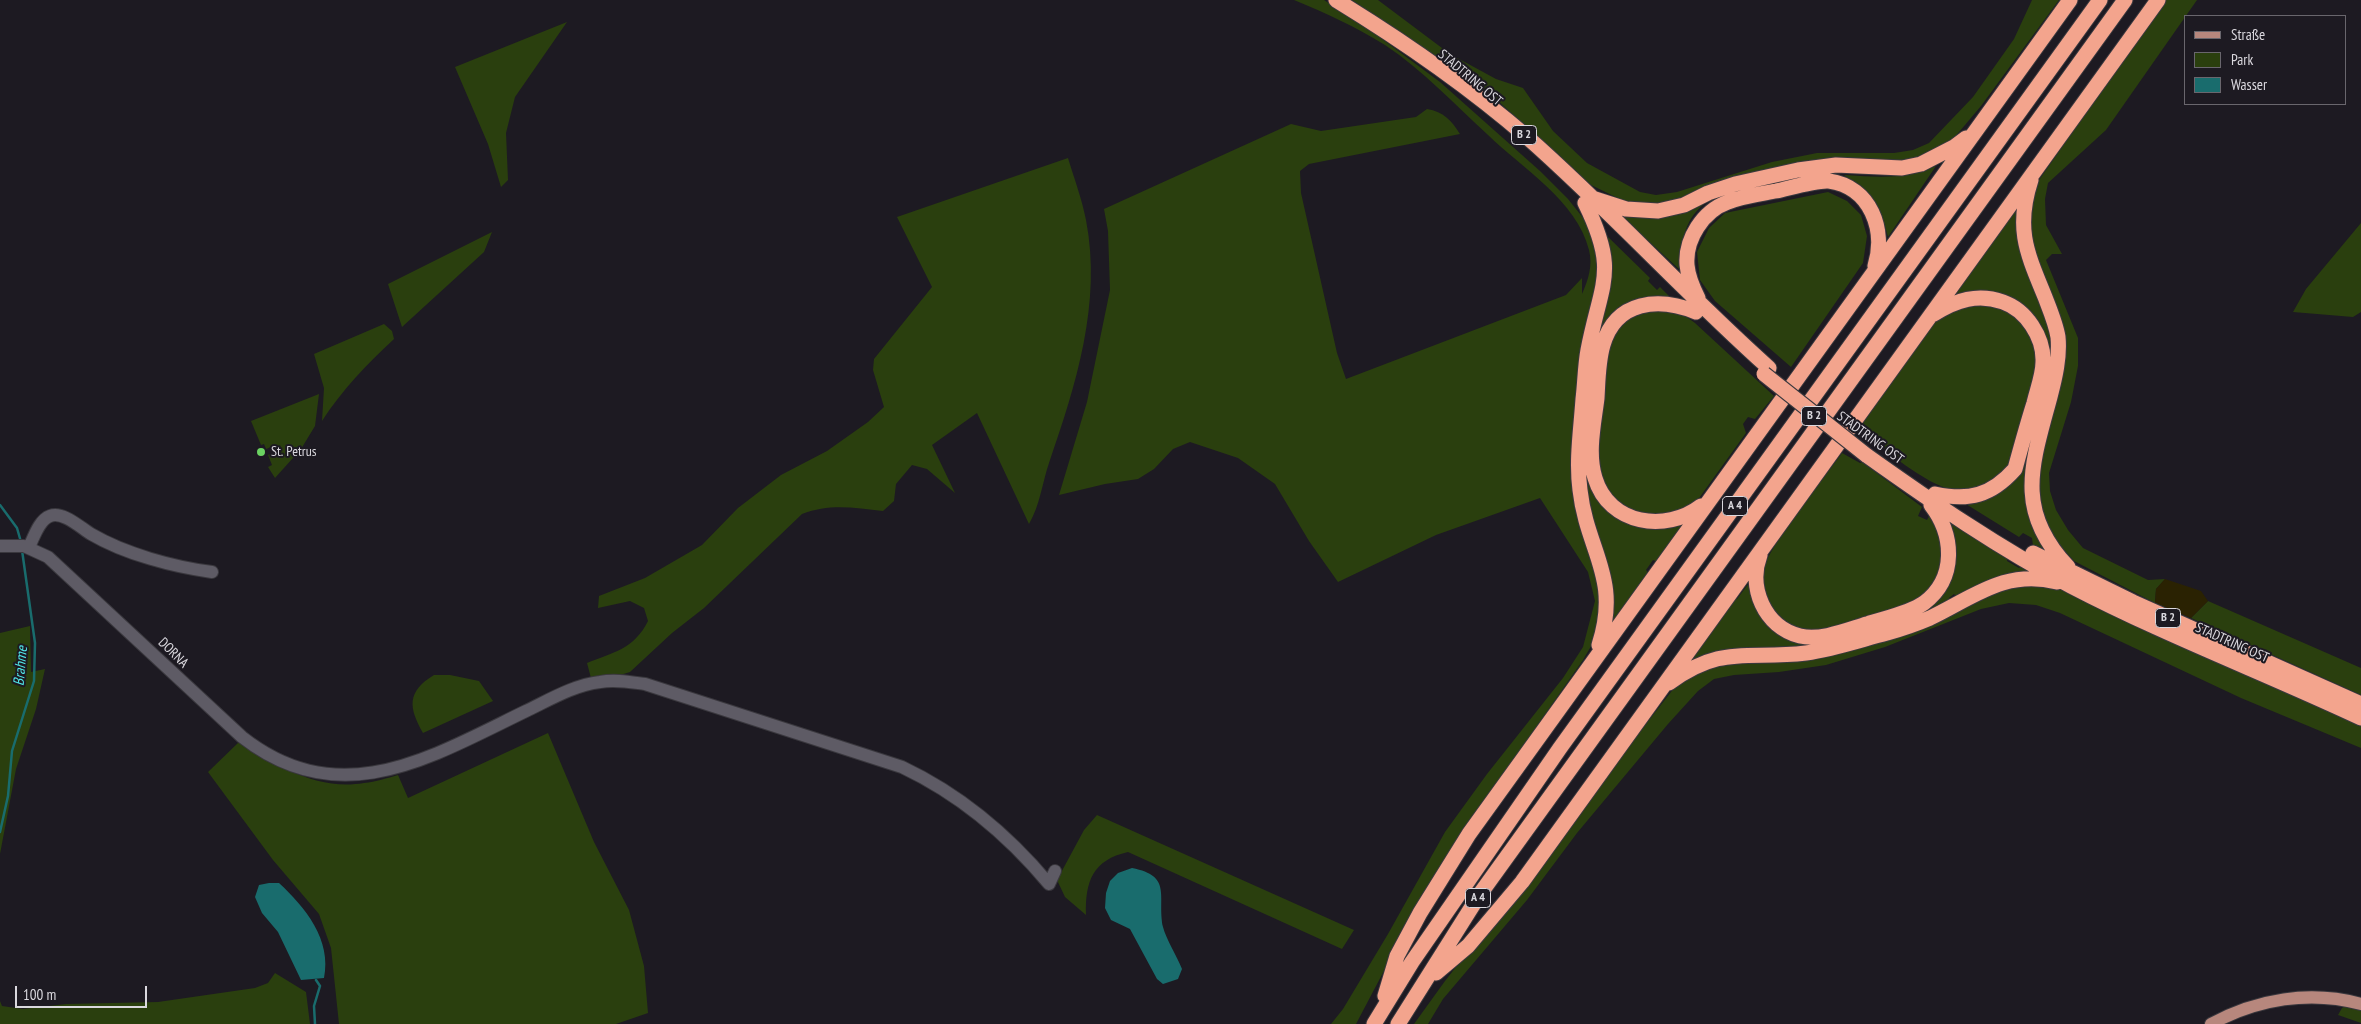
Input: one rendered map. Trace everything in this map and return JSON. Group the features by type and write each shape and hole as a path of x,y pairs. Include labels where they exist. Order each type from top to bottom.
{"highway":[{"name":"STADTRING OST","path":"1336,0 1415,52 1588,201"},
{"path":"1376,1020 1397,956 1420,913 1469,834 2070,0"},
{"name":"A 4","path":"1376,1020 1412,962 1566,740 2100,0"},
{"name":"A 4","path":"1398,1024 1480,894 2125,0"},
{"path":"1423,983 1468,946 1522,882 2158,0"},
{"path":"1588,201 1626,209 1658,211 1684,205 1708,193 1735,184 1798,170 1836,165 1902,168 1921,164 1954,148 1979,127"},
{"path":"2035,169 2027,191 2023,232 2025,249 2058,336 2058,356 2055,379 2033,461 2032,502 2044,536 2072,579"},
{"path":"1710,499 1686,516 1673,520 1647,522 1630,518 1614,507 1600,491 1594,477 1592,454 1600,364 1603,345 1610,327 1625,313 1648,303 1698,308 1688,266 1688,251 1693,234 1703,219 1714,209 1743,197 1827,181 1842,186 1858,195 1869,206 1876,220 1880,236 1879,252 1873,274"},
{"path":"1588,201 1604,249 1606,272 1604,291 1588,350 1578,458 1583,513 1601,565 1608,601 1603,632 1594,660"},
{"name":"B 2","path":"1588,201 1698,308"},
{"path":"1764,545 1758,561 1756,581 1758,595 1770,617 1785,630 1801,636 1819,636 1851,629 1911,610 1924,603 1937,590 1945,575 1949,560 1946,529 1930,496 1974,496 2004,482 2015,469 2044,361 2039,338 2025,316 2008,304 1993,298 1976,297 1961,300 1928,317"},
{"name":"STADTRING OST","path":"1698,308 1767,371 1868,452 1930,496 2072,579 2191,643 2361,718"},
{"path":"1660,690 1694,667 1710,659 1727,656 1781,655 1827,649 1899,629 1929,618 1987,587 2015,579 2072,579"},
{"name":"STADTRING OST","path":"2072,579 2141,606 2361,704"}],"main road":[{"path":"2211,1024 2231,1013 2278,999 2328,998 2361,1004"}],"street":[{"path":"0,546 23,546 43,521 49,516 58,515 116,545 178,566 212,572"},
{"name":"DORNA","path":"23,546 48,556 172,674 242,737 272,757 302,770 345,776 384,772 422,760 581,686 612,680 645,684 902,767 936,784 987,822 1028,859 1049,884 1055,871"}],"green space":[{"path":"1294,0 1324,0 1366,27 1440,82 1540,171 1568,199 1592,229 1600,275 1574,448 1597,570 1602,610 1594,641 1583,660 1511,763 1416,910 1356,1024 1331,1024 1343,1009 1388,934 1445,832 1487,774 1563,678 1583,647 1595,601 1588,572 1540,498 1436,535 1338,582 1309,541 1275,484 1238,458 1190,442 1173,449 1154,469 1138,479 1105,484 1059,495 1087,402 1110,290 1108,231 1104,209 1291,124 1321,131 1416,117 1427,109 1443,115 1460,134 1309,164 1300,171 1301,193 1337,353 1346,379 1566,295 1582,278 1582,294 1589,273 1590,256 1583,232 1561,201 1426,77 1374,38"},
{"path":"1352,0 1378,0 1450,54 1496,79 1523,88 1553,131 1587,163 1640,192 1656,195 1677,192 1772,162 1817,153 1894,153 1913,150 1929,143 1973,97 2014,39 2032,0 2059,0 1981,106 1954,138 1935,150 1901,161 1880,161 1651,206 1628,203 1591,185 1497,100"},
{"path":"2165,0 2197,0 2186,15 2184,15 2184,19 2106,130 2048,183 2045,199 2046,225 2062,254 2052,254 2046,260 2078,338 2078,366 2071,402 2049,473 2050,491 2056,510 2068,530 2083,548 2148,580 2165,579 2156,589 2155,603 2074,561 2057,542 2044,519 2036,479 2062,361 2028,238 2030,200 2039,180"},
{"path":"567,22 515,97 506,133 508,180 501,187 488,144 455,67"},
{"path":"1068,158 1086,220 1090,251 1091,282 1088,313 1077,374 1038,502 1029,524 977,413 932,445 955,493 927,469 912,465 896,484 894,501 883,511 833,507 802,514 704,608 672,633 630,672 617,676 591,678 587,663 630,644 648,621 644,608 630,601 598,608 599,596 645,578 702,545 738,508 781,475 827,451 868,422 884,407 873,370 874,359 932,287 897,217"},
{"path":"1936,166 1888,237 1874,200 1862,188 1844,175 1901,176"},
{"path":"1828,192 1847,201 1861,215 1867,236 1863,263 1791,367 1715,301 1700,280 1697,252 1709,228 1725,213"},
{"path":"2021,197 2048,316 2053,355 2030,453 2052,557 2033,546 2032,538 2023,533 2019,537 1961,501 2007,484 2046,376 2023,308 1949,298"},
{"path":"1704,204 1692,218 1684,234 1680,270 1615,210 1684,210"},
{"path":"2361,223 2361,312 2353,317 2293,312 2306,289"},
{"path":"492,232 484,252 402,327 388,284"},
{"path":"1604,233 1650,278 1648,281 1657,290 1660,287 1673,300 1615,315 1588,448 1602,502 1681,522 1684,526 1658,562 1653,560 1646,570 1649,574 1608,629 1583,482"},
{"path":"1967,302 2010,309 2033,333 2039,366 2009,470 1976,491 1960,492 1934,483 1920,475 1874,442 1875,440 1859,427 1937,318"},
{"path":"1656,307 1681,313 1695,323 1774,396 1755,419 1748,417 1743,424 1746,433 1697,501 1684,510 1658,518 1621,507 1603,487 1597,458 1607,353 1612,334 1625,319"},
{"path":"384,324 392,331 394,339 355,378 322,421 324,388 314,354"},
{"path":"319,394 315,426 301,449 275,478 268,467 272,465 268,455 273,453 271,447 266,449 264,444 261,445 251,421"},
{"path":"1842,453 1860,463 1862,462 1922,507 1918,516 1927,520 1930,514 1939,539 1940,563 1932,584 1911,603 1834,628 1812,631 1801,630 1790,627 1772,611 1762,585 1761,577 1764,565 1783,533"},
{"path":"1947,518 2007,555 2007,561 2019,568 2023,564 2040,574 2017,574 1986,581 1956,596 1954,594 1949,598 1950,601 1933,611 1822,647 1690,664 1688,659 1732,596 1737,599 1749,583 1758,610 1817,642 1944,589"},
{"path":"2023,581 2069,590 2361,723 2361,748 2241,698 2060,613 2036,605 2009,603 1981,609 1885,647 1826,665 1714,679 1698,691 1668,724 1577,833 1527,900 1443,999 1428,1024 1414,1024 1445,981 1678,683 1728,660 1788,661"},
{"path":"2208,601 2361,668 2361,695 2191,618"},
{"path":"30,626 31,672 45,669 36,709 16,769 0,854 0,633"},
{"path":"434,675 450,675 479,681 493,701 423,733 415,716 413,701 418,688"},
{"path":"548,733 594,842 629,910 644,966 648,1013 616,1024 339,1024 331,948 319,914 273,860 208,772 239,742 282,767 314,780 347,784 381,780 398,775 408,798"},
{"path":"1097,815 1354,930 1342,949 1128,852 1107,860 1099,866 1087,892 1086,915 1065,897 1057,880 1084,830"},
{"path":"275,973 306,992 310,1024 0,1024 0,1001 2,1006 23,1009 66,1004 158,1002 255,988 268,983"},
{"path":"2347,1005 2361,1010 2361,1023 2338,1015 2342,1008"}],"sand":[{"path":"2165,579 2201,591 2208,601 2191,618 2155,603 2156,589"}],"water":[{"path":"1132,868 1153,876 1161,889 1163,927 1182,969 1178,979 1163,984 1157,979 1130,929 1111,920 1105,908 1106,893 1110,881 1118,873"},
{"path":"279,883 289,892 314,925 324,950 324,978 301,980 278,932 262,913 255,897 259,885"}],"waterway":[{"name":"Brahme","path":"0,505 17,528 21,542"},
{"name":"Brahme","path":"0,832 8,796 12,751 34,681 35,643 22,550"},
{"path":"315,1024 314,1006 320,986 316,980"}],"place":[{"name":"St. Petrus","path":"261,452"}]}
